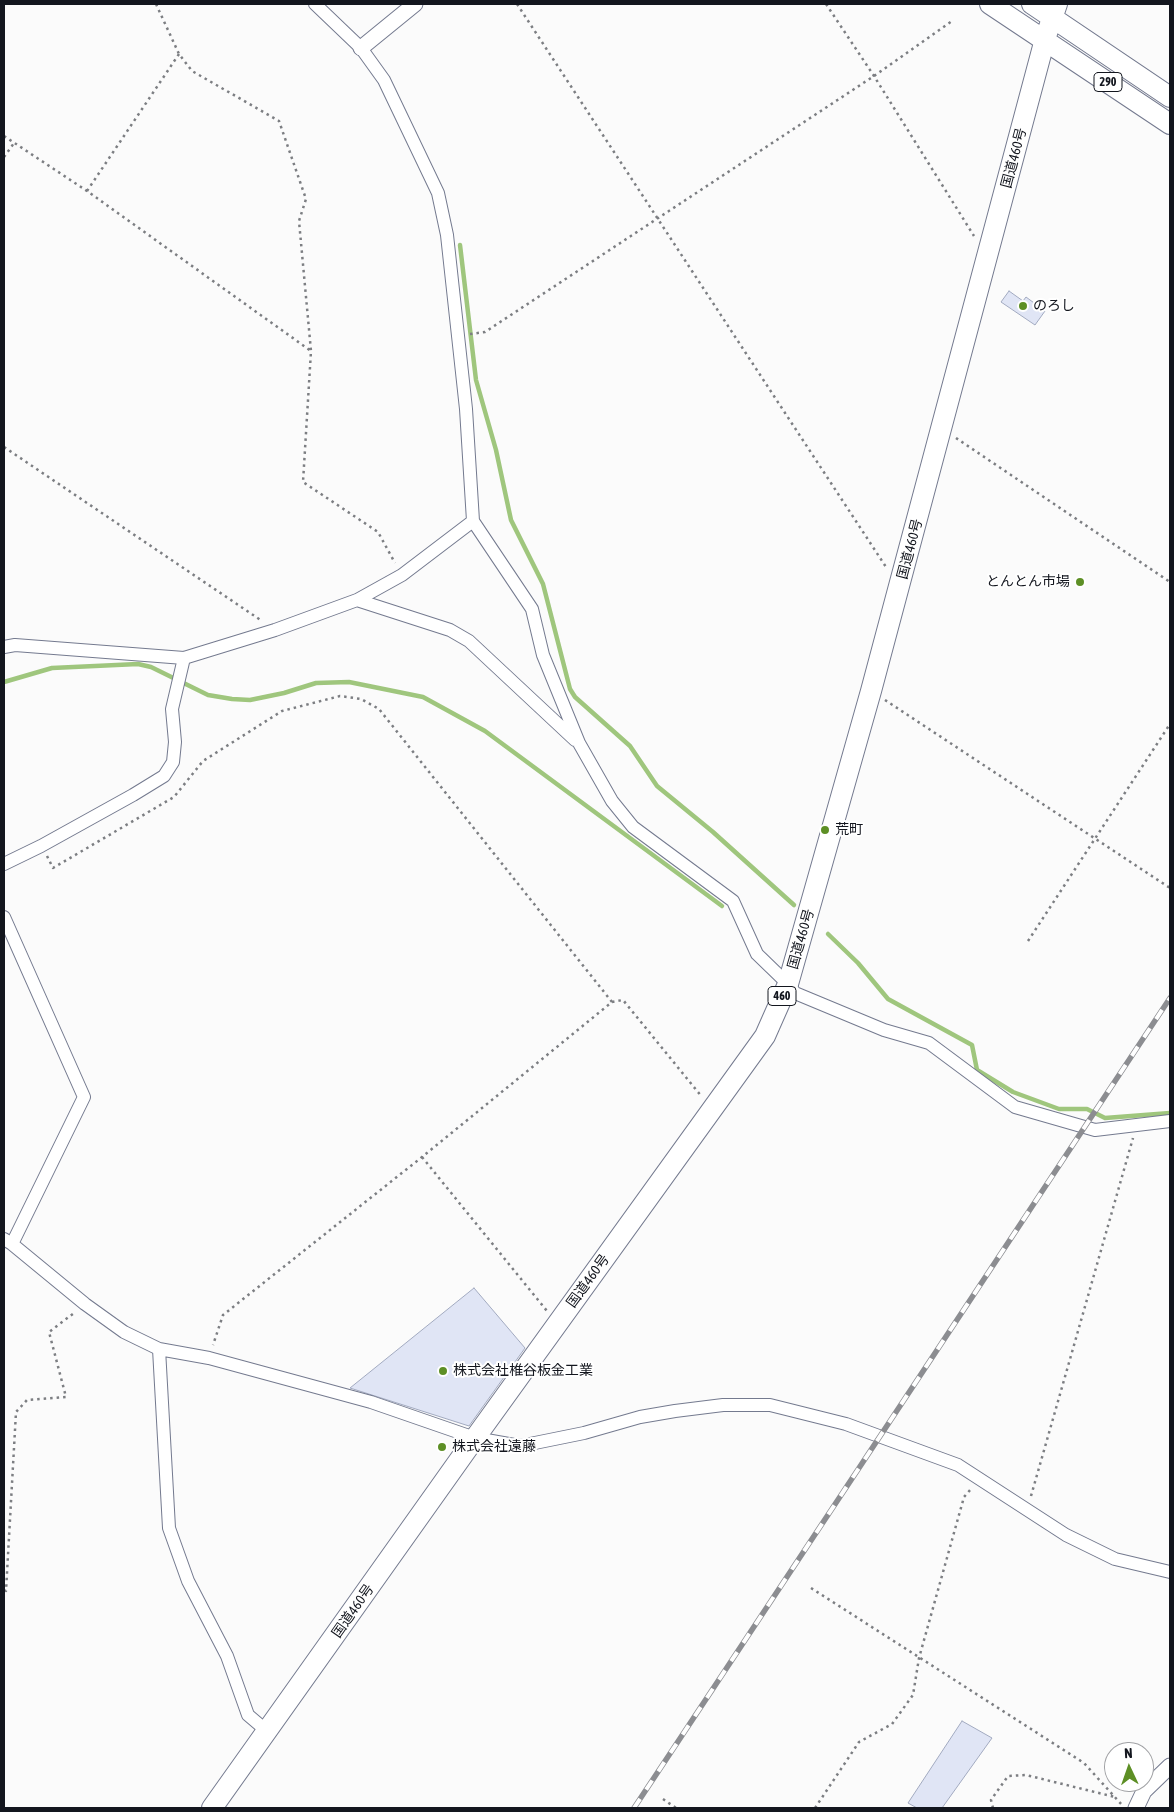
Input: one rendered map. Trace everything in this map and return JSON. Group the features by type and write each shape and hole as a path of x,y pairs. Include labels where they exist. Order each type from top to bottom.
{"highway":[{"path":"990,4 1045,40"},
{"path":"1032,4 1055,11"},
{"name":"国道460号","path":"212,1808 268,1732 475,1438 765,1036 788,984 871,691 1045,40 1055,11"},
{"name":"290","path":"1055,11 1170,97"},
{"name":"290","path":"1045,40 1170,124"}],"street":[{"path":"315,4 361,48 384,80 438,194 447,235 466,409 473,521 532,610 543,655 579,743 612,802 633,827 733,901 757,954 795,993 884,1030 929,1043 1015,1107 1095,1130 1170,1121"},
{"path":"361,48 415,4"},
{"path":"4,647 15,645 184,658 275,630 357,600 402,575 473,521"},
{"path":"357,600 450,630 469,641 579,743"},
{"path":"4,864 133,796 164,776 173,762 176,742 172,709 184,658"},
{"path":"4,917 84,1098 8,1242 85,1304 124,1332 159,1349 209,1358 372,1402 475,1438 520,1446 584,1434 640,1417 675,1411 723,1405 770,1405 846,1424 958,1465 1066,1535 1115,1559 1170,1572"},
{"path":"159,1349 169,1528 188,1581 227,1656 248,1715 268,1732"},
{"path":"1136,1808 1144,1791 1170,1766"}],"path":[{"path":"156,4 179,54 192,71 278,121 306,200 299,221 311,352 303,482 378,532 402,575"},
{"path":"517,4 899,587"},
{"path":"826,4 874,76 988,258"},
{"path":"457,336 485,332 874,76 952,21"},
{"path":"87,191 179,54"},
{"path":"4,136 87,191 311,352"},
{"path":"4,158 14,143"},
{"path":"942,429 1170,582"},
{"path":"4,447 275,630"},
{"path":"871,691 1170,888"},
{"path":"41,846 53,868 174,797 203,761 282,711 340,696 361,699 379,709 612,1002"},
{"path":"1028,942 1170,724"},
{"path":"209,1358 223,1316 612,1002 623,1000 712,1109"},
{"path":"1028,1510 1136,1125"},
{"path":"422,1157 557,1324"},
{"path":"4,1590 6,1591 16,1412 27,1400 66,1397 49,1332 85,1304"},
{"path":"815,1808 859,1742 892,1724 913,1695 919,1658 964,1497 980,1479"},
{"path":"811,1588 1084,1762 1125,1808"},
{"path":"993,1808 991,1800 1008,1776 1026,1775 1116,1797"},
{"path":"663,1799 676,1808"}],"building":[{"name":"のろし","path":"1009,291 1023,301 1026,297 1045,311 1035,325 1001,302"},
{"name":"株式会社椎谷板金工業","path":"474,1288 525,1348 469,1426 350,1388"},
{"path":"962,1721 992,1738 942,1808 917,1808 908,1803"}],"waterway":[{"path":"460,245 476,380 496,450 511,520 543,584 570,689 575,697 630,746 657,786 713,832 794,905"},
{"path":"4,682 52,668 138,664 151,667 208,695 232,699 250,700 284,693 316,683 349,682 423,697 485,731 722,906"},
{"path":"828,934 858,963 888,999 972,1045 977,1070 1013,1092 1059,1109 1087,1109 1105,1118 1170,1113"}],"railway":[{"path":"634,1808 1170,998"}],"place":[{"name":"のろし","path":"1023,306"},
{"name":"とんとん市場","path":"1080,582"},
{"name":"荒町","path":"825,830"},
{"name":"株式会社椎谷板金工業","path":"443,1371"},
{"name":"株式会社遠藤","path":"442,1447"}]}
